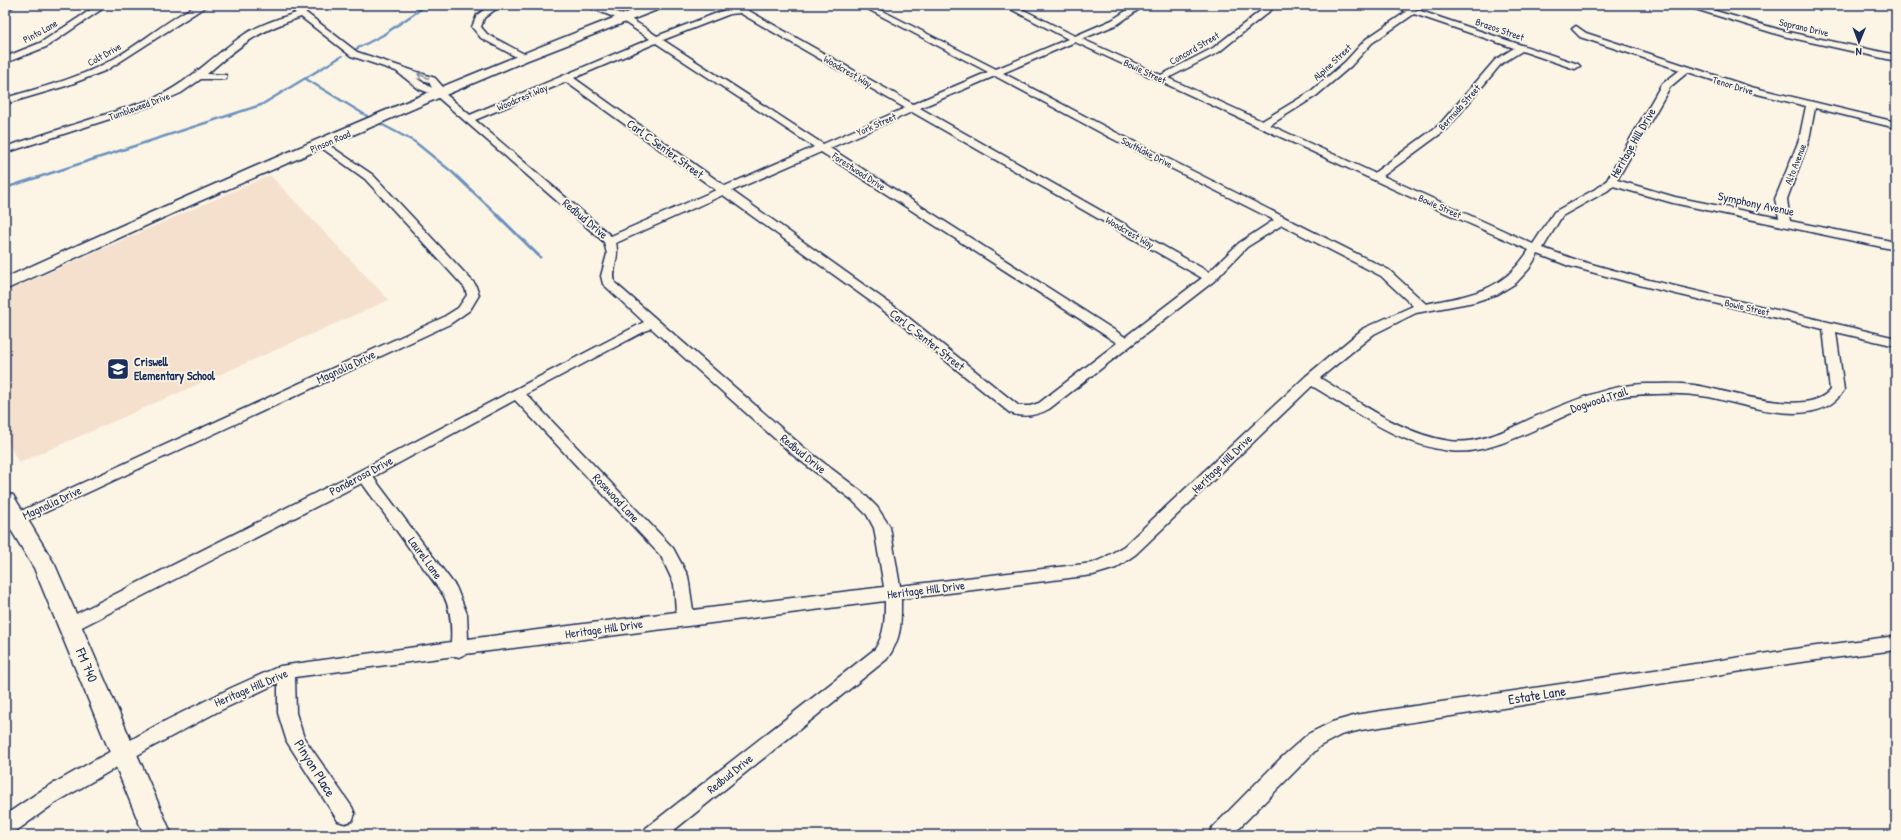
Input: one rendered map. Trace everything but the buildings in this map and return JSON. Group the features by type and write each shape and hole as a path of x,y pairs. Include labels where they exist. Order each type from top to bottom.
{"main road":[{"name":"Pinson Road","path":"5,285 194,198 323,144 438,93 523,57 658,5"},
{"name":"FM 740","path":"10,510 44,566 158,835"}],"street":[{"path":"5,9 12,5"},
{"name":"Pinto Lane","path":"5,60 43,45 104,5"},
{"name":"Colt Drive","path":"5,102 78,80 98,71 118,60 186,13 204,5"},
{"name":"Redbud Drive","path":"291,5 330,37 354,54 400,70 422,88 438,93 610,241 613,254 608,276 609,284 651,323 798,450 857,496 872,511 882,527 893,595 893,621 890,641 881,654 653,835"},
{"path":"497,5 480,17 476,28 484,36 523,57"},
{"name":"Forestwood Drive","path":"588,5 624,18 1126,343"},
{"name":"Southlake Drive","path":"864,5 1113,135 1282,220 1385,274 1423,308"},
{"name":"Bowie Street","path":"1007,5 1075,39 1537,250 1573,263 1647,283 1896,342"},
{"name":"York Street","path":"610,241 912,108 1116,22 1141,5"},
{"name":"Concord Street","path":"1162,78 1216,50 1273,5"},
{"name":"Brazos Street","path":"1395,5 1575,66"},
{"name":"Soprano Drive","path":"1686,5 1786,34 1896,58"},
{"name":"Woodcrest Way","path":"469,119 656,40 728,12 741,10 1210,278"},
{"name":"Alpine Street","path":"1262,125 1313,94 1348,64 1370,41 1413,11"},
{"name":"Tumbleweed Drive","path":"5,150 153,102 173,94 244,39 258,30 302,14"},
{"name":"Tenor Drive","path":"1576,29 1583,36 1748,89 1896,125"},
{"name":"Bermuda Street","path":"1375,177 1443,127 1498,62 1520,48"},
{"name":"Heritage Hill Drive","path":"5,827 48,797 124,753 229,695 286,671 366,660 458,650 685,618 893,595 1093,570 1110,563 1130,550 1311,379 1369,331 1413,310 1474,298 1494,291 1512,280 1526,266 1558,214 1603,189 1612,182 1666,85 1685,70"},
{"path":"198,76 223,77"},
{"name":"Carl C Senter Street","path":"567,78 895,313 1016,410 1025,412 1034,411 1044,406 1210,278 1242,245 1282,220"},
{"name":"Alto Avenue","path":"1785,223 1781,199 1804,140 1811,105"},
{"name":"Magnolia Drive","path":"10,510 446,321 461,313 469,305 473,295 471,286 370,177 323,144"},
{"name":"Symphony Avenue","path":"1612,182 1666,198 1896,246"},
{"name":"Ponderosa Drive","path":"70,625 364,475 517,392 651,323"},
{"name":"Dogwood Trail","path":"1311,379 1390,425 1426,440 1450,446 1473,447 1617,391 1636,389 1691,390 1787,408 1820,405 1832,398 1837,390 1829,326"},
{"name":"Rosewood Lane","path":"517,392 667,552 676,567 684,588 685,618"},
{"name":"Laurel Lane","path":"364,475 450,592 459,609 461,626 458,650"},
{"name":"Estate Lane","path":"1219,835 1289,763 1314,740 1338,728 1356,723 1801,655 1896,643"},
{"name":"Pinyon Place","path":"286,671 287,713 296,742 345,814"}],"shaded area":[{"name":"Criswell Elementary School","path":"270,175 389,300 19,463 5,438 5,292"}],"waterway":[{"path":"356,49 383,35 427,5"},
{"path":"5,188 261,105 342,56"},
{"path":"306,79 367,116"},
{"path":"381,124 415,142 452,172 488,206"},
{"path":"487,205 540,257"}],"place":[{"name":"Criswell Elementary School","path":"118,369"}]}
